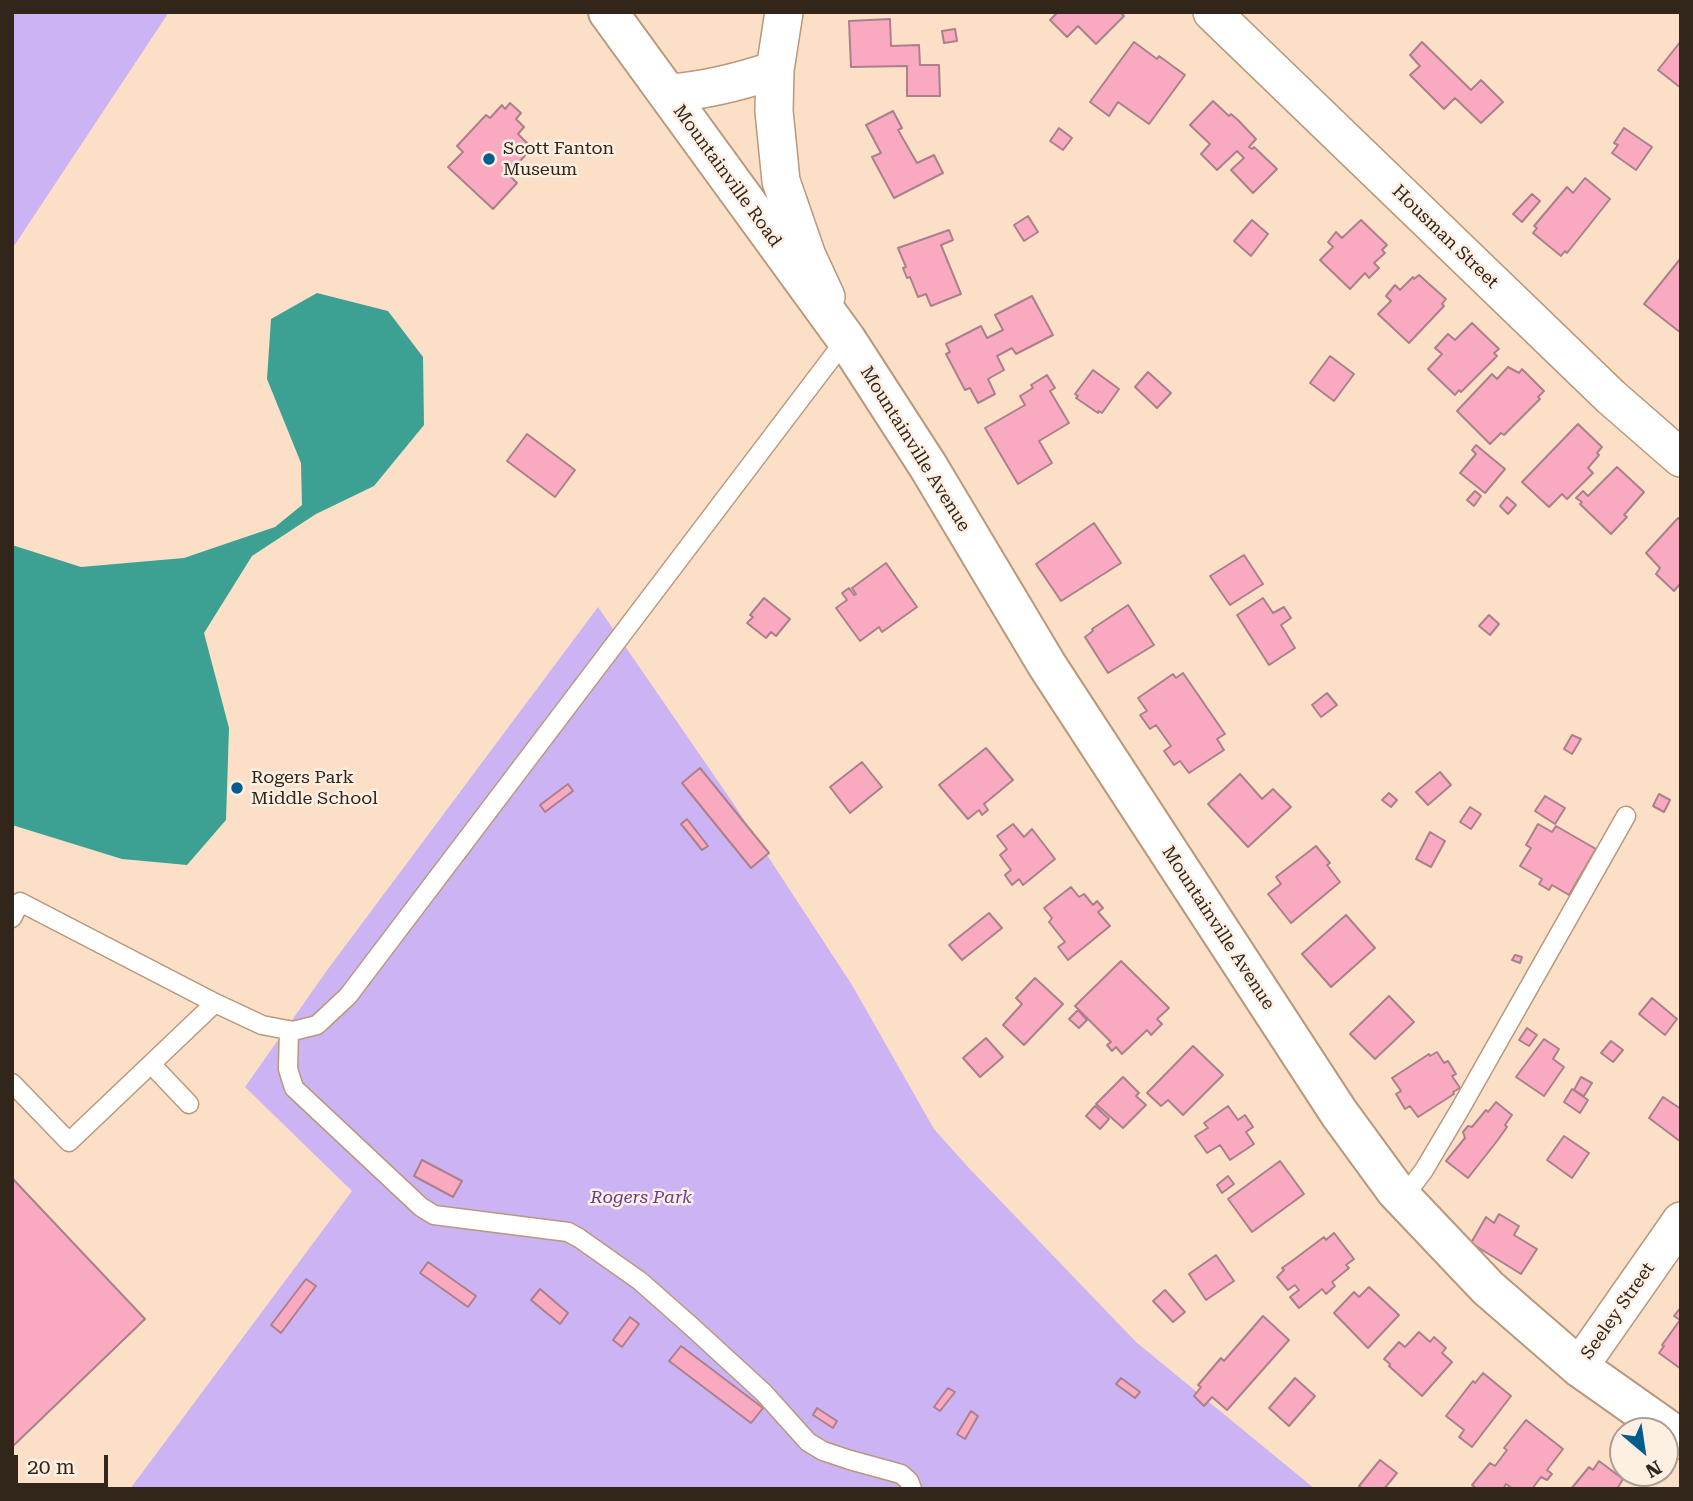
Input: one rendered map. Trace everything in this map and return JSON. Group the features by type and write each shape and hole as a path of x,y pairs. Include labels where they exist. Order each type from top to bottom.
{"street":[{"name":"Mountainville Road","path":"608,12 846,340"},
{"path":"784,12 775,70 774,111 781,181 807,256 846,340"},
{"name":"Housman Street","path":"1212,12 1611,397 1681,458"},
{"path":"668,93 696,92 720,87 775,70"},
{"name":"Mountainville Avenue","path":"846,340 929,466 1076,710 1339,1113 1403,1198 1488,1288 1579,1367 1681,1439"},
{"name":"Seeley Street","path":"1579,1367 1681,1221"}],"lane":[{"path":"12,918 20,902 262,1025 289,1030 317,1025 348,996 846,340"},
{"path":"1403,1198 1459,1111 1626,816"},
{"path":"12,1083 69,1142 215,1003"},
{"path":"289,1030 288,1069 295,1088 421,1207 434,1215 568,1232 579,1238 640,1281 692,1326 764,1393 808,1442 849,1461 901,1474 909,1481 912,1489"},
{"path":"151,1064 189,1104"}],"green space":[{"path":"12,12 169,12 12,249"},
{"name":"Rogers Park","path":"598,607 733,803 852,985 934,1129 1136,1342 1315,1489 130,1489 352,1191 245,1087 328,969"}],"water":[{"path":"317,293 388,311 423,357 424,425 374,486 316,514 252,556 204,633 229,728 226,820 187,865 122,859 12,825 12,545 81,567 184,558 275,527 302,505 301,463 267,379 271,319"}],"building":[{"path":"1058,12 1120,12 1124,16 1096,44 1078,26 1067,37 1050,20"},
{"path":"890,19 891,46 919,45 920,65 939,65 940,96 907,96 907,66 851,67 849,21"},
{"path":"955,29 957,41 944,43 942,31"},
{"path":"1681,41 1681,88 1658,70"},
{"path":"1134,42 1185,75 1149,124 1118,102 1109,116 1090,102"},
{"path":"1422,42 1471,90 1481,80 1503,102 1481,123 1455,98 1444,109 1410,75 1420,66 1410,55"},
{"path":"1213,101 1229,116 1231,114 1238,120 1256,139 1249,147 1254,147 1277,169 1253,193 1231,170 1244,158 1237,151 1217,170 1201,154 1210,144 1190,125"},
{"name":"Scott Fanton Museum","path":"510,103 521,113 516,119 524,127 518,134 532,148 508,174 517,183 493,209 448,167 463,152 457,146 486,115 490,118 502,105 505,109"},
{"path":"893,111 902,128 898,130 917,163 934,155 943,173 894,198 872,157 881,153 866,125"},
{"path":"1059,128 1072,138 1063,150 1050,141"},
{"path":"1624,128 1652,147 1636,170 1612,153 1618,145 1614,143"},
{"path":"1585,178 1610,199 1567,253 1565,251 1561,256 1533,233 1537,228 1534,226 1567,187 1573,193"},
{"path":"1532,194 1540,201 1522,222 1513,214"},
{"path":"1028,216 1038,232 1024,241 1014,225"},
{"path":"1252,220 1268,234 1251,256 1234,241"},
{"path":"1361,220 1387,245 1382,250 1385,253 1374,263 1379,268 1369,278 1365,273 1350,289 1320,260 1333,247 1328,242 1336,232 1342,238"},
{"path":"949,230 953,240 941,245 961,294 931,306 926,294 918,297 910,277 907,278 903,268 906,267 898,248"},
{"path":"1681,258 1681,333 1644,304"},
{"path":"1419,275 1446,299 1442,304 1444,306 1409,343 1378,314 1391,301 1386,296 1395,285 1400,290 1413,277 1414,279"},
{"path":"1032,296 1053,335 1016,354 1012,348 997,356 1004,370 988,379 995,394 978,403 970,388 965,390 946,354 950,352 946,344 981,326 987,338 1003,330 995,315"},
{"path":"1472,323 1499,349 1494,353 1497,356 1455,395 1428,369 1442,354 1435,348 1448,334 1455,340"},
{"path":"1330,356 1354,374 1334,401 1310,383"},
{"path":"1508,367 1519,373 1522,369 1544,391 1538,397 1540,399 1504,435 1501,433 1490,444 1457,411 1492,374 1497,379"},
{"path":"1093,370 1119,389 1102,413 1076,398 1078,396 1075,394"},
{"path":"1148,372 1171,393 1157,408 1135,387"},
{"path":"1047,375 1055,388 1050,391 1069,423 1039,441 1052,463 1018,484 985,428 1025,405 1020,396"},
{"path":"1578,424 1602,447 1588,468 1593,473 1567,499 1562,494 1549,507 1522,482"},
{"path":"527,434 575,470 555,497 507,461"},
{"path":"1476,445 1505,469 1485,493 1460,473 1476,454 1472,450"},
{"path":"1617,467 1644,492 1611,534 1576,498 1583,491 1588,496"},
{"path":"1475,491 1481,496 1474,506 1467,500"},
{"path":"1507,497 1516,505 1508,514 1500,506"},
{"path":"1678,518 1681,521 1681,587 1679,585 1674,591 1656,574 1660,568 1646,553"},
{"path":"1094,523 1121,563 1061,601 1036,564"},
{"path":"1244,555 1263,584 1230,605 1210,576"},
{"path":"886,563 917,607 882,632 879,627 860,641 836,608 847,600 842,593 849,588 856,594 852,588"},
{"path":"764,598 790,619 776,636 771,632 766,638 747,623"},
{"path":"1263,598 1273,613 1284,607 1291,618 1281,625 1295,648 1269,665 1237,615"},
{"path":"1128,605 1154,645 1108,673 1085,637 1092,629"},
{"path":"1489,615 1499,624 1490,635 1479,626"},
{"path":"1183,673 1225,734 1217,739 1224,750 1189,773 1180,761 1174,765 1164,751 1171,746 1156,725 1150,729 1140,715 1147,711 1138,698 1173,674 1176,678"},
{"path":"1327,693 1337,705 1321,717 1312,705"},
{"path":"1572,735 1581,739 1572,754 1564,749"},
{"path":"986,748 1013,780 984,804 988,810 982,815 979,810 968,819 939,785"},
{"path":"862,762 882,787 850,813 830,787"},
{"path":"700,768 769,853 751,868 682,783"},
{"path":"1440,772 1451,785 1428,805 1416,792"},
{"path":"1240,774 1262,799 1273,789 1291,807 1248,847 1208,804"},
{"path":"568,784 573,791 545,812 540,805"},
{"path":"1389,793 1397,800 1391,807 1382,800"},
{"path":"1659,794 1670,800 1664,812 1653,806"},
{"path":"1545,796 1565,808 1555,824 1535,811"},
{"path":"1470,807 1481,814 1471,829 1460,822"},
{"path":"687,819 708,846 702,850 681,824"},
{"path":"1013,824 1024,837 1032,829 1055,859 1023,885 1019,879 1012,885 1005,875 1011,870 1000,855 1007,849 997,836"},
{"path":"1538,824 1552,832 1556,826 1596,849 1569,895 1552,885 1549,890 1539,884 1542,879 1520,866 1531,848 1526,845"},
{"path":"1430,832 1445,841 1431,867 1416,859"},
{"path":"1316,846 1330,863 1327,865 1340,882 1291,923 1268,894 1281,884 1276,877"},
{"path":"1071,887 1079,897 1084,894 1093,905 1097,901 1103,908 1098,912 1110,926 1068,960 1058,947 1065,942 1049,922 1052,918 1044,908"},
{"path":"989,913 1002,928 962,960 949,945"},
{"path":"1346,915 1375,948 1331,987 1302,954"},
{"path":"1515,955 1522,957 1520,963 1512,960"},
{"path":"1121,961 1169,1008 1157,1019 1162,1024 1151,1035 1147,1030 1122,1054 1116,1047 1112,1051 1107,1045 1111,1042 1075,1006"},
{"path":"1035,978 1063,1004 1024,1045 1003,1025 1022,1004 1016,998"},
{"path":"1389,996 1414,1022 1375,1059 1350,1034"},
{"path":"1652,998 1677,1019 1665,1035 1639,1014"},
{"path":"1078,1010 1087,1020 1079,1028 1069,1019"},
{"path":"1527,1028 1537,1035 1529,1046 1519,1040"},
{"path":"986,1038 1003,1057 980,1077 963,1058"},
{"path":"1544,1039 1559,1049 1553,1059 1564,1067 1544,1096 1516,1077"},
{"path":"1611,1041 1623,1050 1613,1062 1601,1053"},
{"path":"1193,1046 1223,1075 1183,1115 1168,1100 1161,1106 1147,1093"},
{"path":"1437,1052 1444,1063 1448,1061 1456,1074 1452,1076 1460,1088 1418,1117 1410,1106 1405,1109 1396,1094 1401,1091 1392,1078 1429,1054 1430,1056"},
{"path":"1123,1077 1139,1093 1136,1096 1146,1105 1123,1128 1096,1104"},
{"path":"1581,1077 1592,1083 1584,1096 1574,1090"},
{"path":"1572,1089 1588,1100 1580,1113 1564,1102"},
{"path":"1663,1097 1681,1109 1681,1142 1649,1118"},
{"path":"1496,1102 1512,1115 1505,1125 1507,1127 1468,1178 1446,1161 1465,1138 1463,1132 1468,1126 1472,1127"},
{"path":"1095,1106 1109,1119 1100,1129 1086,1116"},
{"path":"1228,1106 1238,1120 1245,1115 1253,1127 1246,1132 1254,1144 1230,1160 1220,1145 1207,1153 1195,1136 1208,1128 1204,1123"},
{"path":"1564,1136 1589,1153 1572,1178 1547,1160"},
{"path":"422,1160 462,1181 453,1197 414,1176"},
{"path":"1280,1161 1304,1194 1252,1232 1228,1199"},
{"path":"1228,1176 1234,1184 1222,1193 1217,1185"},
{"path":"12,1178 145,1319 12,1447"},
{"path":"1499,1214 1519,1226 1514,1235 1537,1249 1521,1274 1471,1243 1486,1217 1494,1223"},
{"path":"1334,1233 1354,1259 1346,1265 1349,1268 1332,1282 1335,1286 1326,1294 1322,1289 1299,1308 1290,1297 1299,1290 1295,1285 1288,1290 1277,1277 1284,1270 1282,1268 1324,1237 1326,1240"},
{"path":"1216,1255 1234,1281 1206,1300 1189,1274"},
{"path":"428,1262 476,1296 468,1307 420,1273"},
{"path":"306,1279 316,1286 281,1333 271,1325"},
{"path":"1369,1287 1399,1315 1368,1348 1334,1313 1354,1292 1359,1297"},
{"path":"540,1289 568,1313 560,1324 531,1300"},
{"path":"1165,1290 1185,1312 1173,1322 1153,1301"},
{"path":"1681,1307 1681,1369 1659,1353 1680,1320 1674,1316"},
{"path":"1263,1316 1289,1340 1227,1410 1212,1397 1204,1406 1194,1396 1201,1387 1198,1385 1221,1358 1224,1361"},
{"path":"630,1317 639,1324 622,1347 613,1340"},
{"path":"1419,1332 1430,1342 1434,1337 1446,1348 1442,1353 1452,1362 1422,1396 1384,1359 1399,1342 1405,1347"},
{"path":"681,1346 763,1408 751,1423 669,1361"},
{"path":"1483,1373 1511,1396 1472,1447 1459,1437 1464,1430 1446,1416 1473,1381 1475,1383"},
{"path":"1121,1378 1140,1392 1135,1398 1116,1384"},
{"path":"1295,1378 1315,1396 1289,1426 1269,1408"},
{"path":"948,1388 955,1392 940,1411 934,1407"},
{"path":"817,1408 837,1421 833,1428 813,1415"},
{"path":"971,1411 978,1416 965,1439 957,1434"},
{"path":"1526,1420 1563,1449 1547,1470 1552,1474 1547,1480 1541,1477 1532,1489 1513,1489 1506,1484 1503,1489 1477,1489 1472,1485 1490,1463 1495,1466 1507,1450 1504,1448"},
{"path":"1380,1460 1397,1473 1384,1489 1363,1489 1359,1486"},
{"path":"1599,1461 1609,1468 1609,1487 1618,1487 1617,1489 1571,1489 1589,1467 1593,1470"}],"place":[{"name":"Scott Fanton Museum","path":"489,159"},
{"name":"Rogers Park Middle School","path":"237,788"}]}
